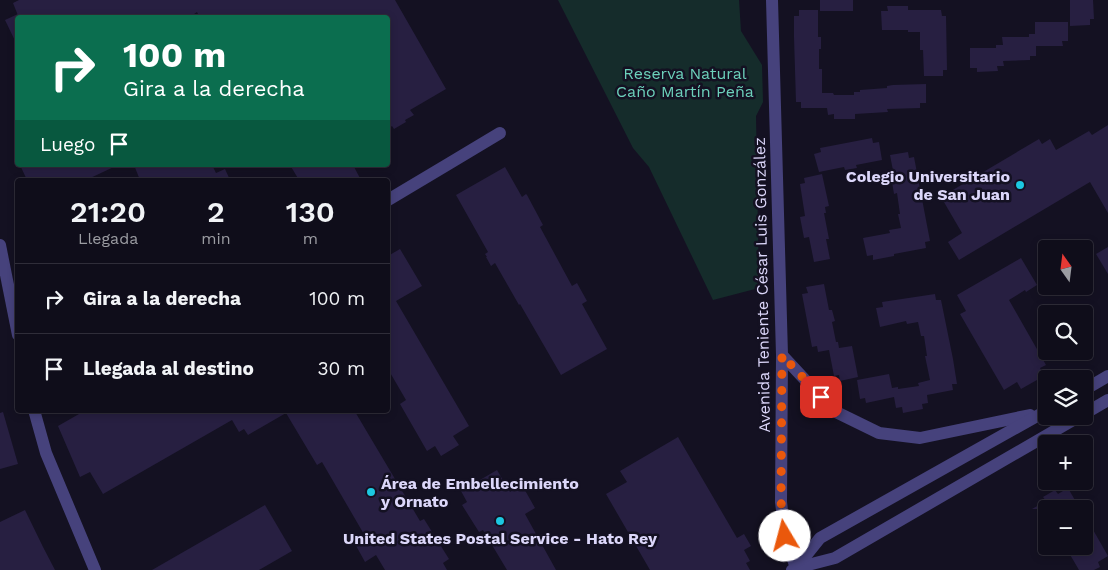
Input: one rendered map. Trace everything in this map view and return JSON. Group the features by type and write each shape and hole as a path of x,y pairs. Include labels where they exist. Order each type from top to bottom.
{"street":[{"name":"Avenida Teniente César Luis González","path":"772,0 782,355 781,502 785,536 794,569"},
{"path":"390,199 500,132"},
{"path":"0,245 15,320"},
{"path":"782,355 834,411 880,434 920,438 1038,413"},
{"path":"1093,385 1108,376"},
{"path":"1093,409 1108,400"},
{"path":"35,413 46,453 94,570"},
{"path":"794,569 820,538 1038,416"},
{"path":"794,569 835,558 1064,425"}],"green space":[{"name":"Reserva Natural Caño Martín Peña","path":"558,0 739,0 741,31 762,65 763,102 756,116 759,288 713,300 649,167 633,148"}],"building":[{"path":"19,0 395,0 446,89 410,110 414,115 405,120 406,122 394,129 392,126 390,128 390,15 198,15 197,12 192,15 18,15 13,3"},
{"path":"820,0 853,0 853,11 820,11"},
{"path":"1070,0 1093,0 1094,19 1090,19 1090,25 1070,26"},
{"path":"887,6 908,6 908,10 941,10 942,16 946,16 947,70 943,70 943,76 924,76 923,50 920,50 920,32 882,30 881,11 888,11"},
{"path":"799,10 818,10 818,37 821,37 819,69 822,69 822,93 854,95 854,92 860,92 860,90 887,88 887,86 893,85 926,84 926,103 920,103 920,108 887,109 888,112 855,114 855,119 834,119 834,114 828,115 827,108 801,108 801,102 796,102 794,37 794,16 799,16"},
{"path":"15,15 15,41 5,20"},
{"path":"1035,22 1068,22 1068,41 1062,41 1063,46 1036,46 1036,56 1030,56 1030,60 1003,61 1004,66 997,66 998,71 977,72 977,68 970,68 970,48 996,48 996,45 1003,45 1002,37 1029,37 1029,34 1035,34"},
{"path":"1108,125 1108,213 1090,182 959,260 948,242 962,233 941,197 1039,139 1042,144 1050,139 1056,150 1089,131 1092,135"},
{"path":"872,138 873,143 879,142 882,160 856,165 857,168 845,170 844,167 819,172 814,154 821,152 820,148"},
{"path":"908,152 909,158 914,157 930,241 925,242 926,248 873,260 873,255 867,256 863,238 890,233 889,230 901,228 897,193 894,194 892,182 895,181 890,155"},
{"path":"21,167 114,167 90,178 26,178"},
{"path":"135,167 213,167 216,173 225,169 229,178 139,178"},
{"path":"291,167 354,167 360,178 298,178"},
{"path":"505,167 522,197 527,195 543,225 540,227 572,286 577,283 587,301 582,304 607,349 561,375 495,263 491,266 485,254 488,252 456,195"},
{"path":"822,174 829,206 825,207 826,213 824,213 829,239 826,239 830,259 814,262 809,237 804,238 800,217 805,216 800,184 805,183 804,178"},
{"path":"1108,247 1108,274 1096,254"},
{"path":"400,249 422,286 396,301 469,426 453,436 459,445 441,456 435,446 427,451 400,404 406,400 390,372 390,255"},
{"path":"1021,258 1037,285 1009,300 1038,351 1038,360 1043,360 1046,365 1040,368 1041,370 1038,370 1038,379 1021,389 1017,382 1004,390 960,314 966,311 957,295"},
{"path":"824,284 829,310 832,310 835,321 832,322 836,342 838,342 839,348 852,346 858,377 840,381 839,375 834,376 829,350 818,352 817,346 812,347 802,294 808,293 806,287"},
{"path":"935,294 936,300 941,300 953,359 957,384 952,384 953,390 927,395 928,403 922,404 923,409 903,413 902,407 896,408 894,397 866,403 865,398 860,399 857,380 889,374 892,388 898,387 898,389 919,386 918,383 930,380 925,356 927,356 924,336 921,336 918,322 907,324 906,321 880,327 876,308 883,307 882,302"},
{"path":"3,412 18,464 0,469 0,413"},
{"path":"81,413 286,413 248,435 244,429 239,432 232,420 103,494 90,472 80,477 58,426"},
{"path":"286,413 356,413 420,521 424,519 449,559 443,563 447,570 385,570 376,555 365,562 354,542 365,536 322,462 317,465"},
{"path":"678,437 737,538 744,534 751,546 744,550 750,561 746,563 750,570 650,570 606,494 627,482 620,471"},
{"name":"United States Postal Service - Hato Rey","path":"497,470 510,492 522,485 535,508 525,514 556,570 507,570 483,530 479,532 462,505 467,502 461,491"},
{"path":"1055,490 1058,494 1065,490 1069,490 1075,500 1045,500 1043,497"},
{"path":"265,505 292,551 259,570 152,570"},
{"path":"25,510 55,570 0,570 0,522"},
{"path":"1093,530 1108,556 1098,562 1100,567 1094,570 1079,570 1070,555 1093,555"}],"place":[{"name":"Colegio Universitario de San Juan","path":"1020,185"},
{"name":"Área de Embellecimiento y Ornato","path":"371,492"},
{"name":"United States Postal Service - Hato Rey","path":"500,521"}],"route":[{"path":"785,536 781,502 782,355 821,397"}]}
